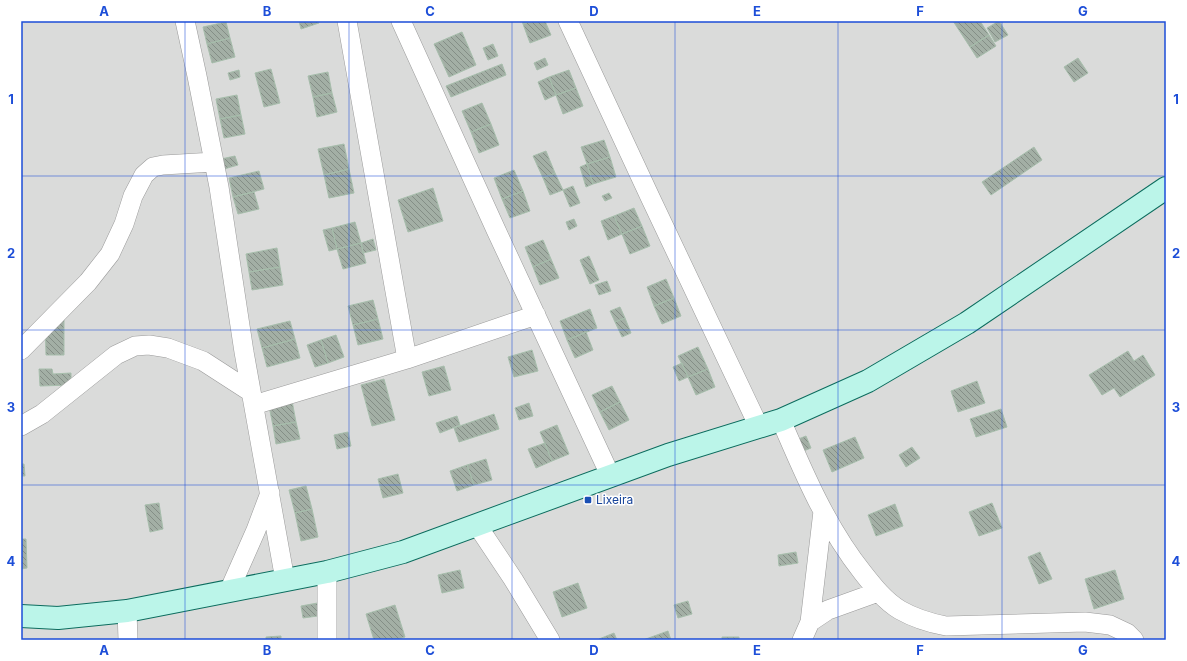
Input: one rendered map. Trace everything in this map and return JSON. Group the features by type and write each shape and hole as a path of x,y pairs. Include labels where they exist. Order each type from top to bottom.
{"street":[{"path":"185,21 214,162 252,398 285,580"},
{"path":"346,21 407,359"},
{"path":"401,21 611,476"},
{"path":"568,21 759,427"},
{"path":"21,350 88,282 110,254 124,224 133,196 144,175 153,167 214,162"},
{"path":"21,616 58,618 127,611 327,572 403,552 668,455 781,420 868,381 967,323 1166,188"},
{"path":"252,398 407,359 536,315"},
{"path":"21,426 42,414 116,356 135,346 149,345 168,348 203,361 252,398"},
{"path":"781,420 822,511 853,560 878,592 900,610 931,623 947,633 1085,622 1110,625 1127,633 1134,640"},
{"path":"229,591 256,530 270,493"},
{"path":"802,640 810,622 822,511"},
{"path":"478,525 550,640"},
{"path":"326,640 327,572"},
{"path":"810,622 828,610 878,592"},
{"path":"127,611 128,640"}],"shaded area":[{"path":"21,21 1166,21 1166,640 21,640"}],"building":[{"path":"299,21 318,21 319,23 301,29"},
{"path":"522,21 532,21 523,24"},
{"path":"532,21 545,21 551,35 530,43 523,24"},
{"path":"953,21 980,21 989,35 970,47"},
{"path":"999,21 1008,35 995,42 987,28"},
{"path":"226,22 230,38 207,44 203,27"},
{"path":"462,32 476,65 449,77 434,44"},
{"path":"989,35 996,46 977,58 970,47"},
{"path":"230,38 235,57 212,63 207,44"},
{"path":"493,44 498,56 488,60 483,48"},
{"path":"545,58 548,65 537,70 534,63"},
{"path":"1078,58 1088,73 1074,82 1064,67"},
{"path":"502,64 506,75 451,97 446,86"},
{"path":"271,69 280,103 264,107 255,73"},
{"path":"239,70 240,77 230,80 228,73"},
{"path":"569,70 576,88 556,95 549,77"},
{"path":"328,72 332,93 313,97 308,76"},
{"path":"549,77 556,95 545,100 538,82"},
{"path":"576,88 583,106 563,114 556,95"},
{"path":"332,93 337,112 317,117 313,97"},
{"path":"237,95 241,115 220,119 216,99"},
{"path":"482,103 491,124 471,132 462,111"},
{"path":"241,115 245,134 224,138 220,119"},
{"path":"491,124 499,145 479,153 471,132"},
{"path":"604,140 610,157 587,164 581,147"},
{"path":"344,144 349,169 324,175 318,149"},
{"path":"1034,147 1042,160 991,195 982,182"},
{"path":"546,151 555,173 543,178 533,156"},
{"path":"235,156 238,165 224,169 221,159"},
{"path":"610,157 616,177 593,184 587,164"},
{"path":"587,164 593,184 586,187 580,167"},
{"path":"349,169 354,193 329,198 324,175"},
{"path":"514,170 523,191 502,199 494,178"},
{"path":"259,171 264,189 233,197 229,178"},
{"path":"555,173 563,190 550,195 543,178"},
{"path":"573,186 580,203 570,207 563,190"},
{"path":"433,188 443,221 408,232 398,200"},
{"path":"523,191 530,211 510,218 502,199"},
{"path":"254,192 259,209 238,214 233,197"},
{"path":"609,193 612,198 605,201 602,196"},
{"path":"634,208 642,226 622,234 614,216"},
{"path":"614,216 622,234 608,240 601,221"},
{"path":"574,219 577,226 569,230 566,222"},
{"path":"355,222 361,243 337,249 332,228"},
{"path":"642,226 650,246 630,254 622,234"},
{"path":"332,228 337,249 329,251 323,230"},
{"path":"373,239 376,250 363,253 361,243"},
{"path":"543,240 551,259 533,267 525,247"},
{"path":"361,243 366,263 343,269 337,249"},
{"path":"277,248 280,267 249,272 246,254"},
{"path":"589,256 599,280 590,284 580,260"},
{"path":"551,259 559,278 540,285 533,267"},
{"path":"280,267 283,285 252,290 249,272"},
{"path":"666,279 674,298 654,306 647,287"},
{"path":"607,281 611,291 599,295 595,285"},
{"path":"674,298 681,316 662,324 654,306"},
{"path":"373,300 378,319 353,325 348,306"},
{"path":"620,307 625,318 615,322 610,311"},
{"path":"590,309 597,328 567,340 560,321"},
{"path":"64,314 64,355 46,355 45,315"},
{"path":"625,318 631,333 622,337 615,322"},
{"path":"378,319 383,339 358,345 353,325"},
{"path":"290,321 295,339 262,348 257,329"},
{"path":"586,332 593,350 575,358 567,340"},
{"path":"336,335 344,357 328,363 321,340"},
{"path":"295,339 300,358 267,367 262,348"},
{"path":"321,340 328,363 315,367 307,345"},
{"path":"698,347 708,369 688,377 678,356"},
{"path":"532,350 538,371 514,377 508,357"},
{"path":"1128,351 1134,361 1143,355 1155,375 1120,397 1114,388 1102,395 1089,375"},
{"path":"682,363 688,377 679,381 673,367"},
{"path":"444,366 451,390 429,396 422,372"},
{"path":"39,369 52,369 53,374 71,373 71,385 40,386"},
{"path":"708,369 715,387 696,395 688,377"},
{"path":"384,379 395,420 372,426 361,385"},
{"path":"977,381 985,403 958,412 951,391"},
{"path":"612,386 620,402 600,412 592,395"},
{"path":"292,401 296,422 273,426 269,406"},
{"path":"620,402 629,420 609,430 600,412"},
{"path":"529,403 533,416 519,420 515,408"},
{"path":"1001,409 1007,427 976,437 970,419"},
{"path":"494,414 499,429 459,442 454,428"},
{"path":"457,416 460,425 440,433 436,423"},
{"path":"296,422 300,439 276,444 273,426"},
{"path":"557,425 569,454 552,461 540,432"},
{"path":"348,432 351,446 337,449 334,435"},
{"path":"806,436 811,448 801,452 796,440"},
{"path":"855,437 864,458 832,472 823,450"},
{"path":"545,443 552,461 536,468 528,449"},
{"path":"912,447 920,458 906,467 899,455"},
{"path":"486,459 492,480 474,485 467,465"},
{"path":"21,464 24,464 25,476 21,476"},
{"path":"467,465 474,485 457,491 450,471"},
{"path":"398,474 403,493 383,498 378,479"},
{"path":"306,486 312,509 295,513 289,490"},
{"path":"159,503 163,529 150,532 145,505"},
{"path":"992,503 1002,528 979,536 969,512"},
{"path":"895,504 903,526 876,536 868,515"},
{"path":"312,509 318,537 301,541 295,513"},
{"path":"21,539 26,539 27,568 21,569"},
{"path":"796,552 798,563 779,566 778,555"},
{"path":"1040,552 1052,579 1039,584 1028,557"},
{"path":"460,570 464,588 442,593 438,575"},
{"path":"1115,570 1124,599 1094,609 1085,579"},
{"path":"578,583 587,608 562,617 553,592"},
{"path":"688,601 692,614 678,618 674,605"},
{"path":"323,602 325,615 303,618 301,606"},
{"path":"395,605 405,637 396,640 374,640 366,614"},
{"path":"668,631 671,640 643,640"},
{"path":"614,633 617,640 599,640 599,639"},
{"path":"281,636 281,640 266,640 266,637"},
{"path":"722,637 739,637 739,640 722,640"}],"place":[{"name":"Lixeira","path":"588,500"}]}
